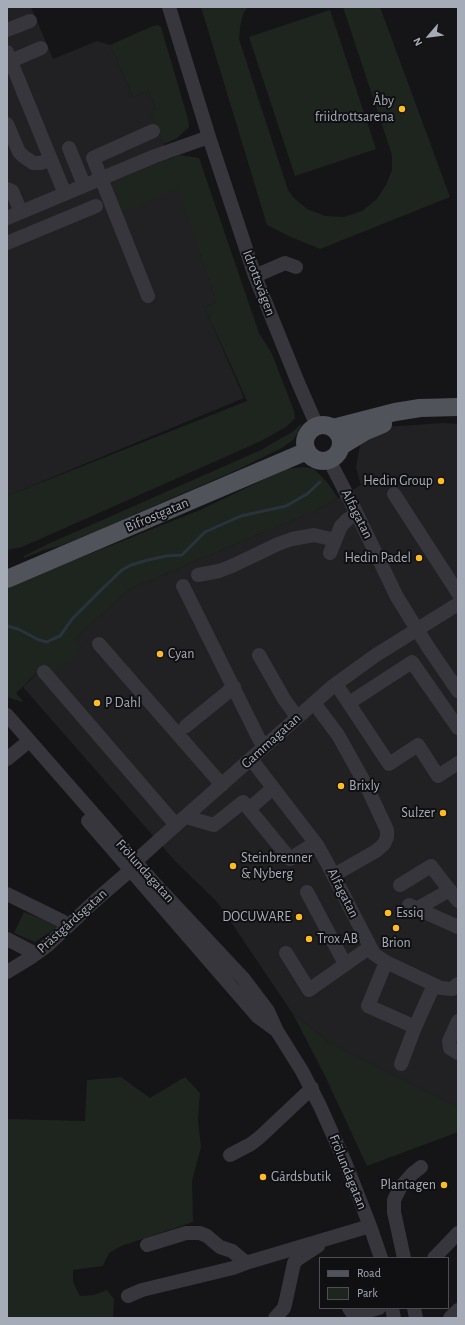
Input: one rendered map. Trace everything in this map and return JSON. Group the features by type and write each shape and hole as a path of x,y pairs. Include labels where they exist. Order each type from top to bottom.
{"main road":[{"path":"325,427 340,437 341,446 335,457 329,460 320,461 312,458 307,451 305,442 306,436 312,429 420,408 458,407"},
{"path":"341,446 364,432 394,421 438,416 458,416"},
{"name":"Bifrostgatan","path":"7,579 307,451"}],"street":[{"name":"Idrottsvägen","path":"169,7 209,137 255,276 296,380 325,427"},
{"path":"7,30 30,21"},
{"path":"41,48 10,64 65,194"},
{"path":"7,124 19,152 23,156 34,162 40,163 51,160"},
{"path":"148,296 108,199 102,178 93,158 153,131"},
{"path":"7,218 156,156 209,137"},
{"path":"69,148 84,185"},
{"path":"7,189 12,191 21,212"},
{"path":"7,243 96,206"},
{"path":"255,276 285,263 296,267"},
{"name":"Alfagatan","path":"329,460 397,597 458,691"},
{"path":"394,494 458,593"},
{"path":"330,553 341,526 348,519 357,514"},
{"path":"198,575 232,566 292,539 314,535 335,540"},
{"path":"182,586 264,747"},
{"name":"Gammagatan","path":"133,865 297,717 336,684 376,655 458,604"},
{"path":"99,644 222,785"},
{"path":"259,655 284,700 297,717"},
{"path":"349,703 412,662 458,728"},
{"path":"44,672 181,821 214,825 243,802 290,859 315,843"},
{"path":"336,684 389,764 418,745 438,776 458,763"},
{"path":"186,726 234,687"},
{"path":"314,703 338,735 367,787 387,830 387,837 384,844 334,875"},
{"name":"Frölundagatan","path":"7,715 26,743 133,865 156,884 243,978 268,1011 277,1031 312,1088 345,1162 381,1257"},
{"name":"Frölundagatan","path":"7,727 26,743"},
{"path":"7,759 26,743"},
{"name":"Alfagatan","path":"251,759 315,843 334,875 374,954 386,962 434,985 441,988 456,990"},
{"path":"249,809 273,788"},
{"name":"Prästgårdsgatan","path":"7,972 36,954 133,865"},
{"path":"400,885 431,866 454,895 413,907 458,926"},
{"path":"307,892 345,964"},
{"path":"7,894 62,921 68,926"},
{"path":"7,939 36,954"},
{"path":"286,953 309,990 370,947"},
{"path":"386,962 368,1006 415,1027"},
{"path":"401,1064 415,1027 434,985"},
{"path":"458,1021 449,1041 450,1048 458,1053"},
{"path":"230,1155 251,1144 260,1137 312,1088"},
{"path":"404,1257 394,1212 394,1200 400,1188 412,1174 421,1167"},
{"path":"128,1296 142,1290 233,1268 370,1226"},
{"path":"147,1245 186,1233 200,1233 207,1236 220,1247 232,1251 244,1261 249,1262"},
{"path":"435,1257 458,1233"},
{"path":"275,1318 284,1308 294,1264 298,1259 328,1239"},
{"path":"350,1309 353,1314 374,1309"},
{"path":"450,1318 458,1310"}],"shaded area":[{"path":"7,7 31,7 53,59 97,41 110,45 133,97 149,91 156,109 150,112 164,144 216,302 205,308 244,398 7,497"},
{"path":"443,423 458,424 458,1107 330,1043 293,1014 218,903 175,861 23,687 45,666 82,647 74,639 130,589 314,512 361,485 356,468 361,440 385,427"}],"green space":[{"name":"Åby friidrottsarena","path":"201,7 248,7 243,14 239,39 288,190 294,198 307,209 325,216 344,217 362,211 377,199 387,183 392,170 392,155 343,7 380,7 450,197 320,249 267,225"},
{"path":"330,10 376,149 295,176 249,37"},
{"path":"158,25 161,27 189,127 176,139 164,144 150,112 156,109 149,91 133,97 110,45"},
{"path":"180,155 199,158 259,333 272,354 294,411 295,418 286,427 261,441 22,547 7,550 7,496 247,401 205,308 216,302 178,189 122,212 117,198 115,189 120,179"},
{"path":"302,423 293,440 282,448 239,469 60,546 44,550 24,558 24,556 48,544 261,450 292,432"},
{"path":"304,467 314,469 327,482 338,498 314,512 130,589 74,639 82,647 52,675 44,666 16,693 23,701 22,702 7,697 7,589 22,581 200,510 286,469"},
{"path":"24,912 58,927 35,942 14,933"},
{"path":"293,1014 330,1043 458,1107 458,1132 367,1166 325,1076"},
{"path":"121,1077 150,1098 185,1077 200,1093 198,1120 201,1147 192,1181 193,1222 121,1246 109,1253 103,1266 73,1270 73,1282 80,1296 94,1295 107,1290 114,1299 113,1318 7,1318 7,1119 85,1121 87,1080"}],"waterway":[{"path":"7,626 18,629 39,640 47,642 60,636 73,618 122,570 131,565 148,560 166,556 182,555 205,532 241,516 286,506 307,494 320,482"}],"place":[{"name":"Åby friidrottsarena","path":"402,109"},
{"name":"Hedin Group","path":"441,481"},
{"name":"Hedin Padel","path":"419,558"},
{"name":"Cyan","path":"160,654"},
{"name":"P Dahl","path":"97,703"},
{"name":"Brixly","path":"341,786"},
{"name":"Sulzer","path":"443,813"},
{"name":"Steinbrenner & Nyberg","path":"233,866"},
{"name":"Essiq","path":"388,913"},
{"name":"DOCUWARE","path":"299,917"},
{"name":"Brion","path":"396,928"},
{"name":"Trox AB","path":"309,939"},
{"name":"Gårdsbutik","path":"263,1177"},
{"name":"Plantagen","path":"444,1185"}]}
